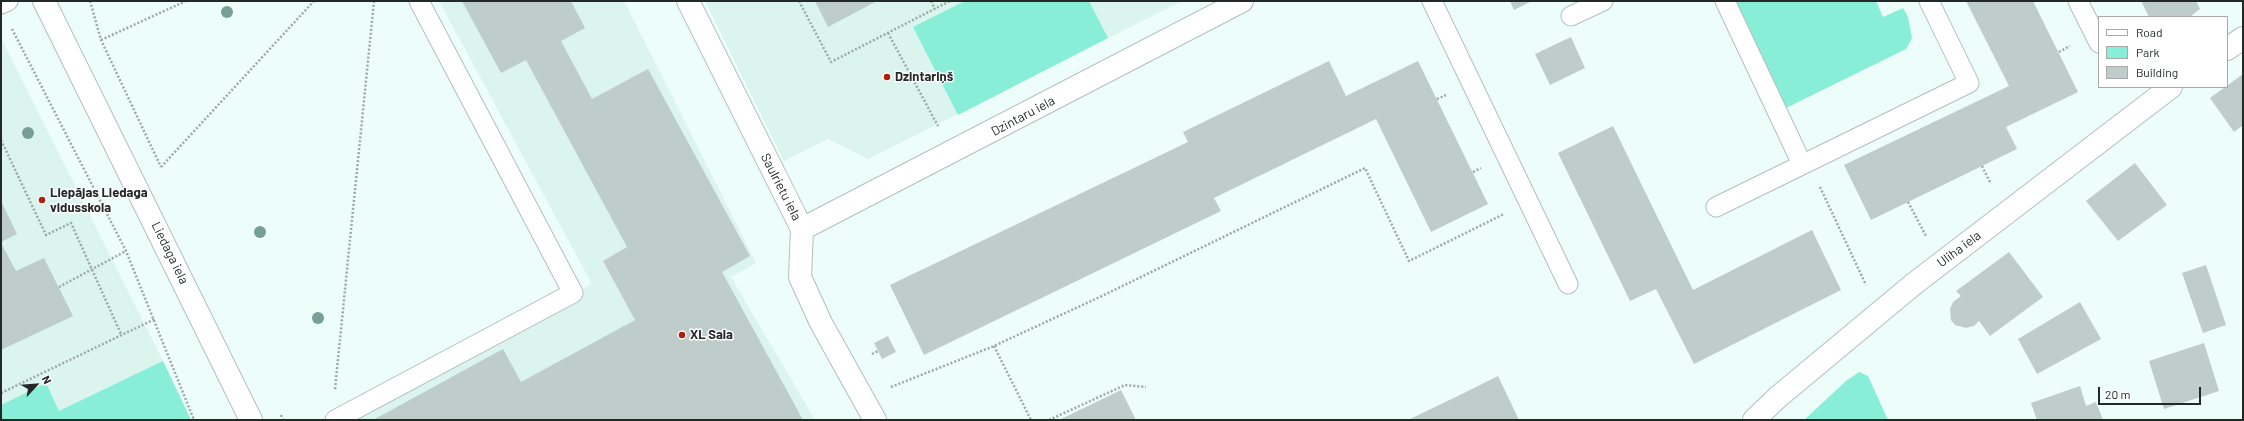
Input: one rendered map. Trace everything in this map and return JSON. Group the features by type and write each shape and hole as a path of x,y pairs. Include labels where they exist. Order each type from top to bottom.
{"street":[{"name":"Liedaga iela","path":"44,1 251,420"},
{"name":"Saulrietu iela","path":"688,1 802,229 800,276 821,324 875,420"},
{"name":"Dzintaru iela","path":"802,229 1240,2"},
{"path":"2228,48 2243,38"},
{"name":"Uliha iela","path":"1754,420 1778,397 1915,283 2170,88"}],"lane":[{"path":"1,4 8,1"},
{"path":"334,420 573,293 419,1"},
{"path":"1432,1 1568,284"},
{"path":"1571,16 1603,1"},
{"path":"1725,1 1805,162"},
{"path":"1716,207 1805,162 1969,83 1929,1"},
{"path":"2078,1 2098,41"}],"path":[{"path":"90,1 101,40 164,174"},
{"path":"101,40 186,1"},
{"path":"161,167 314,1"},
{"path":"334,396 374,1"},
{"path":"800,1 831,62 950,1"},
{"path":"931,1 935,9"},
{"path":"11,28 126,251 194,420"},
{"path":"888,33 940,131"},
{"path":"1,140 46,235 71,223 122,334"},
{"path":"1805,162 1866,286"},
{"path":"1982,166 1991,184"},
{"path":"891,387 994,346 1102,296 1365,168 1409,261 1528,202"},
{"path":"1908,202 1926,236"},
{"path":"59,287 126,251"},
{"path":"1,393 154,319"},
{"path":"994,346 1030,420"},
{"path":"872,354 878,351"},
{"path":"1049,420 1125,385 1146,388"},
{"path":"280,413 283,420"}],"shaded area":[{"path":"439,1 624,1 756,263 731,277 815,420 349,420 348,417 592,284"},
{"name":"Dzintariņš","path":"705,1 1182,1 868,159 828,139 784,161"},
{"name":"Liepājas Liedaga vidusskola","path":"1,38 163,361 191,420 1,420"}],"green space":[{"path":"965,1 1089,1 1108,38 958,115 913,27"},
{"path":"1734,1 1876,1 1883,17 1903,8 1908,17 1912,38 1906,49 1784,109"},
{"path":"163,361 191,420 1,420 1,405 46,383 59,411"},
{"path":"1859,372 1868,376 1888,420 1804,420 1846,381"}],"building":[{"path":"462,1 571,1 585,28 561,41 592,99 648,69 750,256 722,272 803,420 373,420 503,349 521,382 635,320 603,261 627,247 526,60 501,73"},
{"path":"815,1 877,1 828,27"},
{"path":"1510,1 1532,1 1514,10"},
{"path":"1966,1 2033,1 2078,92 2006,127 2017,149 1871,220 1844,165 2009,86"},
{"path":"2141,1 2196,1 2200,9 2191,16 2148,16"},
{"path":"1571,37 1585,68 1550,85 1535,54"},
{"path":"1329,61 1346,96 1418,61 1488,204 1431,232 1376,119 1214,198 1221,211 924,355 890,285 1188,142 1183,132"},
{"path":"2243,74 2243,125 2234,132 2210,98 2224,88 2228,88 2228,85"},
{"path":"1613,126 1693,290 1812,230 1841,290 1694,364 1656,289 1630,301 1558,153"},
{"path":"2135,163 2167,205 2118,241 2086,201"},
{"path":"1,201 17,234 1,242"},
{"path":"1,243 16,271 44,258 73,316 1,350"},
{"path":"2009,252 2043,297 1990,336 1979,321 1974,326 1966,328 1955,325 1951,320 1950,309 1953,302 1961,296 1956,291"},
{"path":"2206,265 2226,325 2203,333 2182,273"},
{"path":"2080,302 2101,339 2037,374 2018,339"},
{"path":"888,336 896,352 882,359 874,343"},
{"path":"2204,343 2219,391 2164,409 2149,361"},
{"path":"1498,376 1519,420 1408,420 1466,392"},
{"path":"2080,386 2086,406 2096,402 2103,420 2037,420 2031,403"},
{"path":"1121,390 1136,420 1059,420"}],"place":[{"name":"Dzintariņš","path":"887,77"},
{"name":"Liepājas Liedaga vidusskola","path":"42,200"},
{"name":"XL Sala","path":"682,335"}]}
